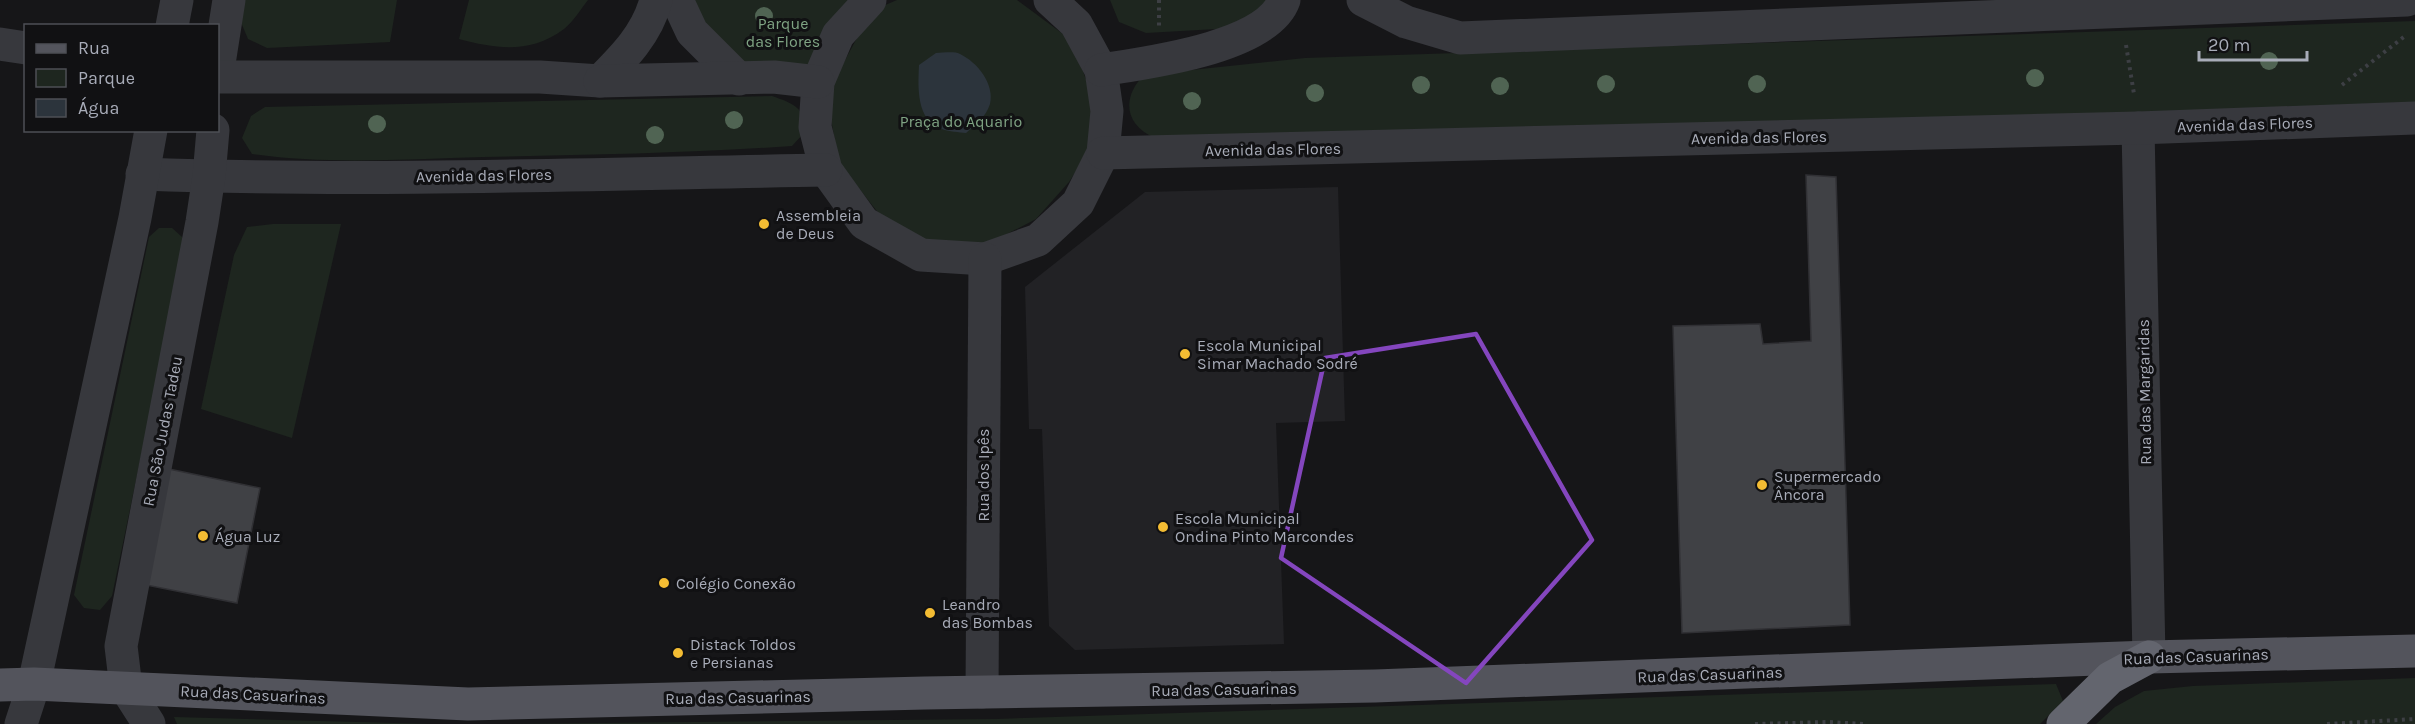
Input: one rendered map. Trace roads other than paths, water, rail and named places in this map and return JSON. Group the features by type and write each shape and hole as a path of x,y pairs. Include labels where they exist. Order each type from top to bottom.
{"highway":[{"path":"2063,724 2110,678 2149,657"}],"main road":[{"name":"Rua das Casuarinas","path":"0,686 33,684 468,704 1375,686 2149,657 2415,651"}],"street":[{"path":"172,24 177,0"},
{"path":"219,64 229,0"},
{"path":"600,81 634,46 653,12 656,0"},
{"path":"677,0 692,32 739,79"},
{"path":"870,0 838,35 818,82 815,127 826,170 864,223 874,229 921,255 985,259 1038,240 1078,203 1103,153 1107,111 1101,70 1076,24 1050,0"},
{"path":"1101,70 1170,59 1238,39 1263,26 1281,8 1284,0"},
{"path":"1363,0 1406,22 1460,39 2407,0"},
{"path":"0,44 24,48"},
{"path":"219,76 540,77 600,81 774,77 818,82"},
{"name":"Avenida das Flores","path":"1103,153 2138,128 2415,118"},
{"name":"Rua das Margaridas","path":"2138,128 2149,657"},
{"path":"21,724 33,684 135,218 151,132"},
{"name":"Rua São Judas Tadeu","path":"150,724 126,688 121,646 209,176 213,132"},
{"name":"Avenida das Flores","path":"142,174 209,176 489,175 826,170"},
{"name":"Rua dos Ipês","path":"982,692 985,259"}],"water":[{"path":"952,52 973,62 983,74 990,89 990,104 986,113 966,133 948,131 934,125 923,111 919,93 919,65 936,53"}],"place":[{"name":"Assembleia de Deus","path":"764,224"},
{"name":"Escola Municipal Simar Machado Sodré","path":"1185,354"},
{"name":"Supermercado Âncora","path":"1762,485"},
{"name":"Escola Municipal Ondina Pinto Marcondes","path":"1163,527"},
{"name":"Água Luz","path":"203,536"},
{"name":"Colégio Conexão","path":"664,583"},
{"name":"Leandro das Bombas","path":"930,613"},
{"name":"Distack Toldos e Persianas","path":"678,653"}],"park label":[{"name":"Parque das Flores","path":"783,32"},
{"name":"Praça do Aquario","path":"961,121"}]}
